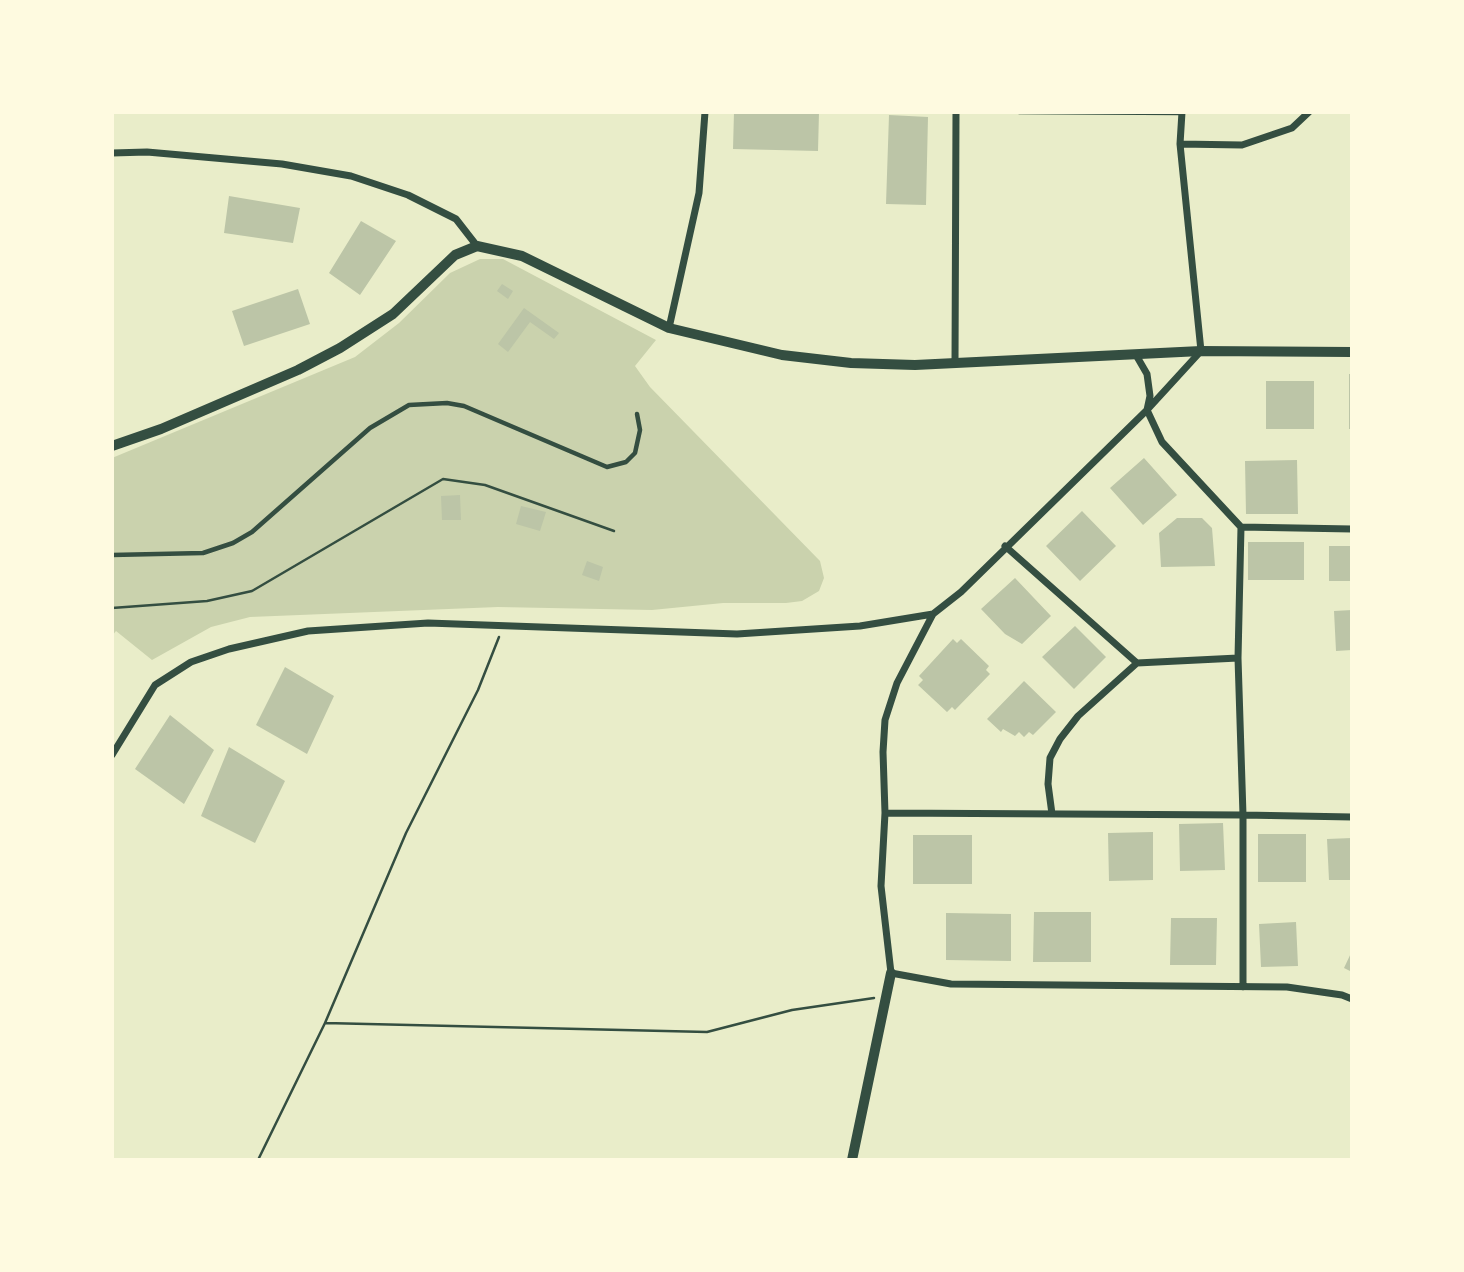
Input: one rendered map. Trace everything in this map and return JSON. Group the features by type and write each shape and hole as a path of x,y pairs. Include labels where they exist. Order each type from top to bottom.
{"street":[{"path":"669,328 699,194 705,112"},
{"path":"955,363 956,112"},
{"path":"1180,144 1242,145 1292,128 1309,112"},
{"path":"852,1160 891,973 881,886 885,813 885,720 897,682 933,614 961,592 1004,546 1147,410 1201,351 1180,144 1182,113"},
{"path":"112,153 147,152 282,164 351,176 408,195 456,219 477,246"},
{"path":"112,446 161,429 298,370 340,348 393,314 454,255 477,246 499,248 522,256 669,328 725,343 852,363 955,363 1201,351 1352,352"},
{"path":"1136,355 1150,384 1147,410 1162,442 1241,527 1238,658 1243,815 1243,987"},
{"path":"1241,527 1352,529"},
{"path":"1004,546 1137,663"},
{"path":"112,755 155,685 191,662 229,649 308,631 428,623 737,634 860,626 933,614"},
{"path":"1052,814 1048,785 1050,758 1060,739 1078,716 1137,663 1238,658"},
{"path":"885,813 1352,817"},
{"path":"891,973 951,984 1287,987 1342,995 1352,999"}],"lane":[{"path":"1019,112 1182,113"},
{"path":"112,555 202,553 233,543 252,532 370,428 409,405 447,403 464,406 607,467 626,461 635,453 640,430 637,414"}],"path":[{"path":"112,608 207,601 252,591 443,480 485,485 614,531"},
{"path":"258,1160 325,1023 401,845 478,690 504,626"},
{"path":"325,1023 707,1032 792,1010 888,996"}],"green space":[{"path":"480,259 503,259 656,340 635,366 650,387 820,561 824,578 819,591 802,601 786,603 723,603 652,610 498,607 250,617 211,627 152,660 116,631 112,636 112,458 355,357 399,323 450,273"}],"building":[{"path":"734,112 819,112 818,151 733,149"},
{"path":"889,115 928,117 926,205 886,204"},
{"path":"229,196 300,208 293,243 224,233"},
{"path":"361,221 396,241 360,295 329,273"},
{"path":"502,284 513,291 508,299 497,291"},
{"path":"298,289 310,324 244,346 232,311"},
{"path":"524,308 559,333 554,339 530,322 508,352 498,344"},
{"path":"1349,374 1352,374 1352,429 1349,429"},
{"path":"1266,381 1314,381 1314,429 1266,429"},
{"path":"1144,458 1177,495 1143,525 1110,488"},
{"path":"1297,460 1298,514 1246,514 1245,461"},
{"path":"460,495 461,520 442,520 441,496"},
{"path":"521,506 546,512 540,531 516,524"},
{"path":"1082,511 1116,546 1080,581 1046,546"},
{"path":"1177,518 1202,518 1212,528 1215,566 1161,567 1159,533"},
{"path":"1248,542 1304,542 1304,580 1248,580"},
{"path":"1329,546 1352,546 1352,581 1329,581"},
{"path":"587,561 603,567 599,581 582,575"},
{"path":"1015,578 1051,616 1022,644 1005,634 981,609"},
{"path":"1352,610 1352,650 1336,651 1334,611"},
{"path":"1075,626 1106,657 1074,689 1042,657"},
{"path":"953,639 957,643 961,639 989,666 986,670 990,674 955,710 952,707 947,712 918,685 923,680 919,676"},
{"path":"285,667 334,696 307,754 256,725"},
{"path":"1024,681 1056,712 1033,735 1029,732 1024,737 1019,732 1015,736 1003,729 1001,732 987,719"},
{"path":"170,715 214,750 184,804 135,769"},
{"path":"229,747 285,781 255,843 201,816"},
{"path":"1223,823 1225,870 1180,871 1179,824"},
{"path":"1153,832 1153,880 1109,881 1108,833"},
{"path":"1258,834 1306,834 1306,882 1258,882"},
{"path":"913,835 972,835 972,884 913,884"},
{"path":"1352,838 1352,880 1329,880 1327,839"},
{"path":"1034,912 1091,912 1091,962 1033,962"},
{"path":"946,913 1011,914 1011,961 946,960"},
{"path":"1171,918 1217,918 1216,965 1170,965"},
{"path":"1296,922 1298,966 1261,967 1259,924"},
{"path":"1352,951 1352,972 1344,968"}]}
